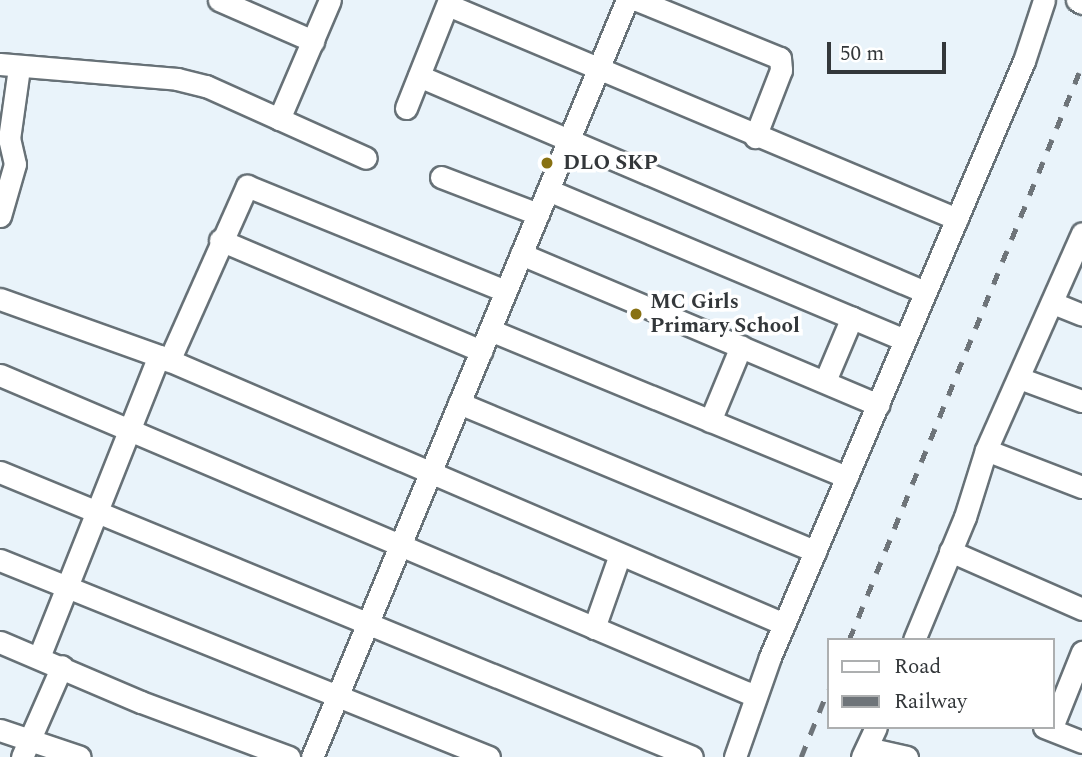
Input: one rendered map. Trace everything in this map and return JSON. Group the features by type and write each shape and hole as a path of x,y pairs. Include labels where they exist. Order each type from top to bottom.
{"street":[{"path":"219,0 313,41"},
{"path":"279,119 330,0"},
{"path":"312,757 627,0"},
{"path":"638,0 780,58 781,70 755,137"},
{"path":"735,757 755,696 784,624 1024,61 1044,0"},
{"path":"1077,0 1082,3"},
{"path":"406,108 449,3 755,137 957,219"},
{"path":"0,216 15,164 4,144 9,66 177,79 279,119 366,158"},
{"path":"419,76 925,292"},
{"path":"441,177 538,214"},
{"path":"39,657 129,429 242,190 250,186 506,291"},
{"path":"548,190 905,340"},
{"path":"915,638 950,551 986,450 1082,233"},
{"path":"220,240 481,351"},
{"path":"522,254 878,405"},
{"path":"0,299 164,358 784,624"},
{"path":"1053,303 1082,315"},
{"path":"825,381 852,317"},
{"path":"490,330 847,477"},
{"path":"710,421 741,346"},
{"path":"0,375 755,696"},
{"path":"1019,377 1082,401"},
{"path":"460,402 816,551"},
{"path":"986,450 1082,487"},
{"path":"0,472 98,509 692,757"},
{"path":"950,551 1082,609"},
{"path":"594,628 620,554"},
{"path":"0,560 68,585 489,757"},
{"path":"0,642 62,666 141,702 289,757"},
{"path":"1054,718 1082,652"},
{"path":"26,749 62,666"},
{"path":"875,729 864,752 906,757"},
{"path":"1052,729 1082,742"},
{"path":"0,730 26,749 80,757"}],"railway":[{"path":"850,638 1082,65"},
{"path":"801,757 827,692"}],"place":[{"name":"DLO SKP","path":"547,163"},
{"name":"MC Girls Primary School","path":"636,314"}]}
